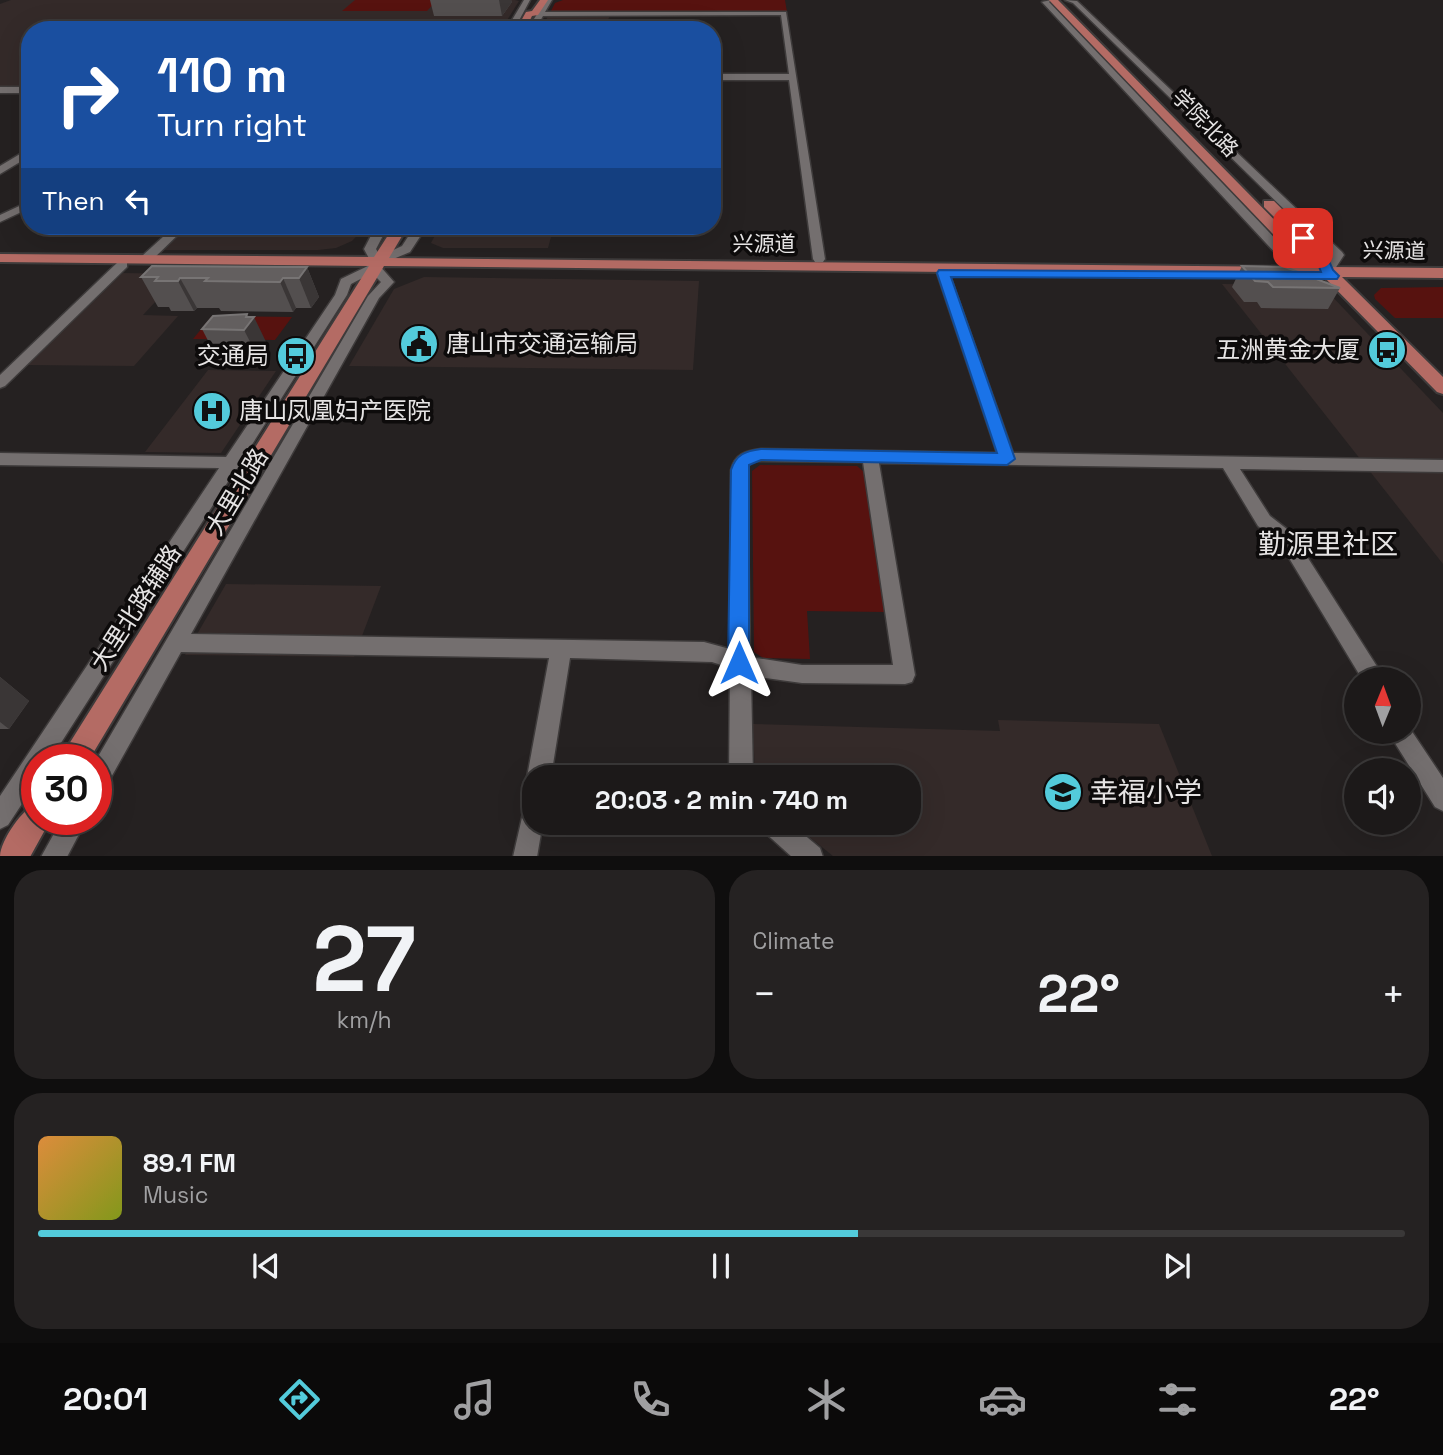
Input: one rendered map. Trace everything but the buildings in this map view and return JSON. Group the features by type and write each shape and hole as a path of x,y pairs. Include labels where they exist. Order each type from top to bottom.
{"main road":[{"path":"529,14 526,12 534,0"},
{"path":"529,14 535,13 547,0"},
{"name":"学院北路","path":"1053,0 1300,254 1330,274 1443,388"},
{"name":"学院北路","path":"1066,0 1088,19 1182,118 1320,255 1330,274"},
{"path":"525,21 529,14"},
{"path":"1168,117 1182,118"},
{"name":"大里北路","path":"83,744 395,235"},
{"name":"兴源道","path":"0,261 146,259 375,264"},
{"name":"兴源道","path":"0,261 1443,275"},
{"path":"12,856 25,835"}],"street":[{"path":"515,21 527,0"},
{"path":"536,21 547,0"},
{"path":"1048,0 1045,2 1283,254 1330,274 1338,255 1088,19"},
{"path":"541,13 784,13 819,260"},
{"path":"721,77 793,77"},
{"path":"3,92 21,91"},
{"path":"1153,117 1168,117"},
{"path":"1182,118 1195,118"},
{"path":"0,171 21,158"},
{"path":"1217,186 1235,187"},
{"path":"1252,187 1268,187"},
{"path":"0,219 21,208"},
{"path":"146,259 171,235"},
{"name":"大里北路辅路","path":"112,755 374,296 388,282 375,264 370,249 377,235"},
{"name":"大里北路辅路","path":"47,744 341,295 345,282 406,249 415,235"},
{"path":"0,383 123,264"},
{"path":"942,270 1007,459"},
{"path":"741,765 739,470 741,462 750,456 1443,466"},
{"path":"177,643 704,651 721,653 739,663 771,672 905,675 870,457"},
{"path":"0,460 254,463"},
{"path":"1227,462 1265,521 1286,538 1367,667"},
{"path":"541,765 561,649"},
{"path":"1407,744 1443,799"},
{"name":"大里北路辅路","path":"0,817 21,785"},
{"path":"53,856 65,835"},
{"path":"525,856 529,835"},
{"path":"786,835 811,856"}],"shaded area":[{"path":"11,0 519,1 507,21 21,21 21,88 0,88 0,4"},
{"path":"355,0 437,0 427,11 342,11"},
{"path":"563,0 785,0 787,12 551,11 555,3"},
{"path":"549,14 610,15 608,21 546,21"},
{"path":"176,235 358,235 352,241 336,248 318,250 162,250"},
{"path":"435,235 552,235 548,248 443,248 431,243"},
{"path":"123,273 181,274 143,315 178,316 134,366 28,365"},
{"path":"424,277 699,281 693,370 349,366 394,289"},
{"path":"1222,284 1309,285 1327,291 1443,413 1443,564"},
{"path":"1443,287 1443,318 1395,318 1374,295 1381,288"},
{"path":"212,316 292,317 275,340 193,339"},
{"name":"唐山凤凰妇产医院","path":"208,370 276,371 221,453 145,452"},
{"path":"760,465 857,466 864,472 885,612 807,611 810,659 763,658 754,652 752,471"},
{"path":"226,584 381,586 354,657 185,655"},
{"name":"幸福小学","path":"998,720 1159,724 1212,856 833,856 807,835 921,835 921,765 755,765 753,724 1000,731"}],"place":[{"name":"唐山市交通运输局","path":"419,344"},
{"name":"五洲黄金大厦","path":"1387,350"},
{"name":"交通局","path":"296,356"},
{"name":"唐山凤凰妇产医院","path":"212,411"},
{"name":"幸福小学","path":"1063,792"}],"district":[{"name":"勤源里社区","path":"1328,544"}],"route":[{"path":"739,663 741,462 750,456 761,455 1007,459 943,273 1333,276 1327,272 1320,255 1303,238"}]}
